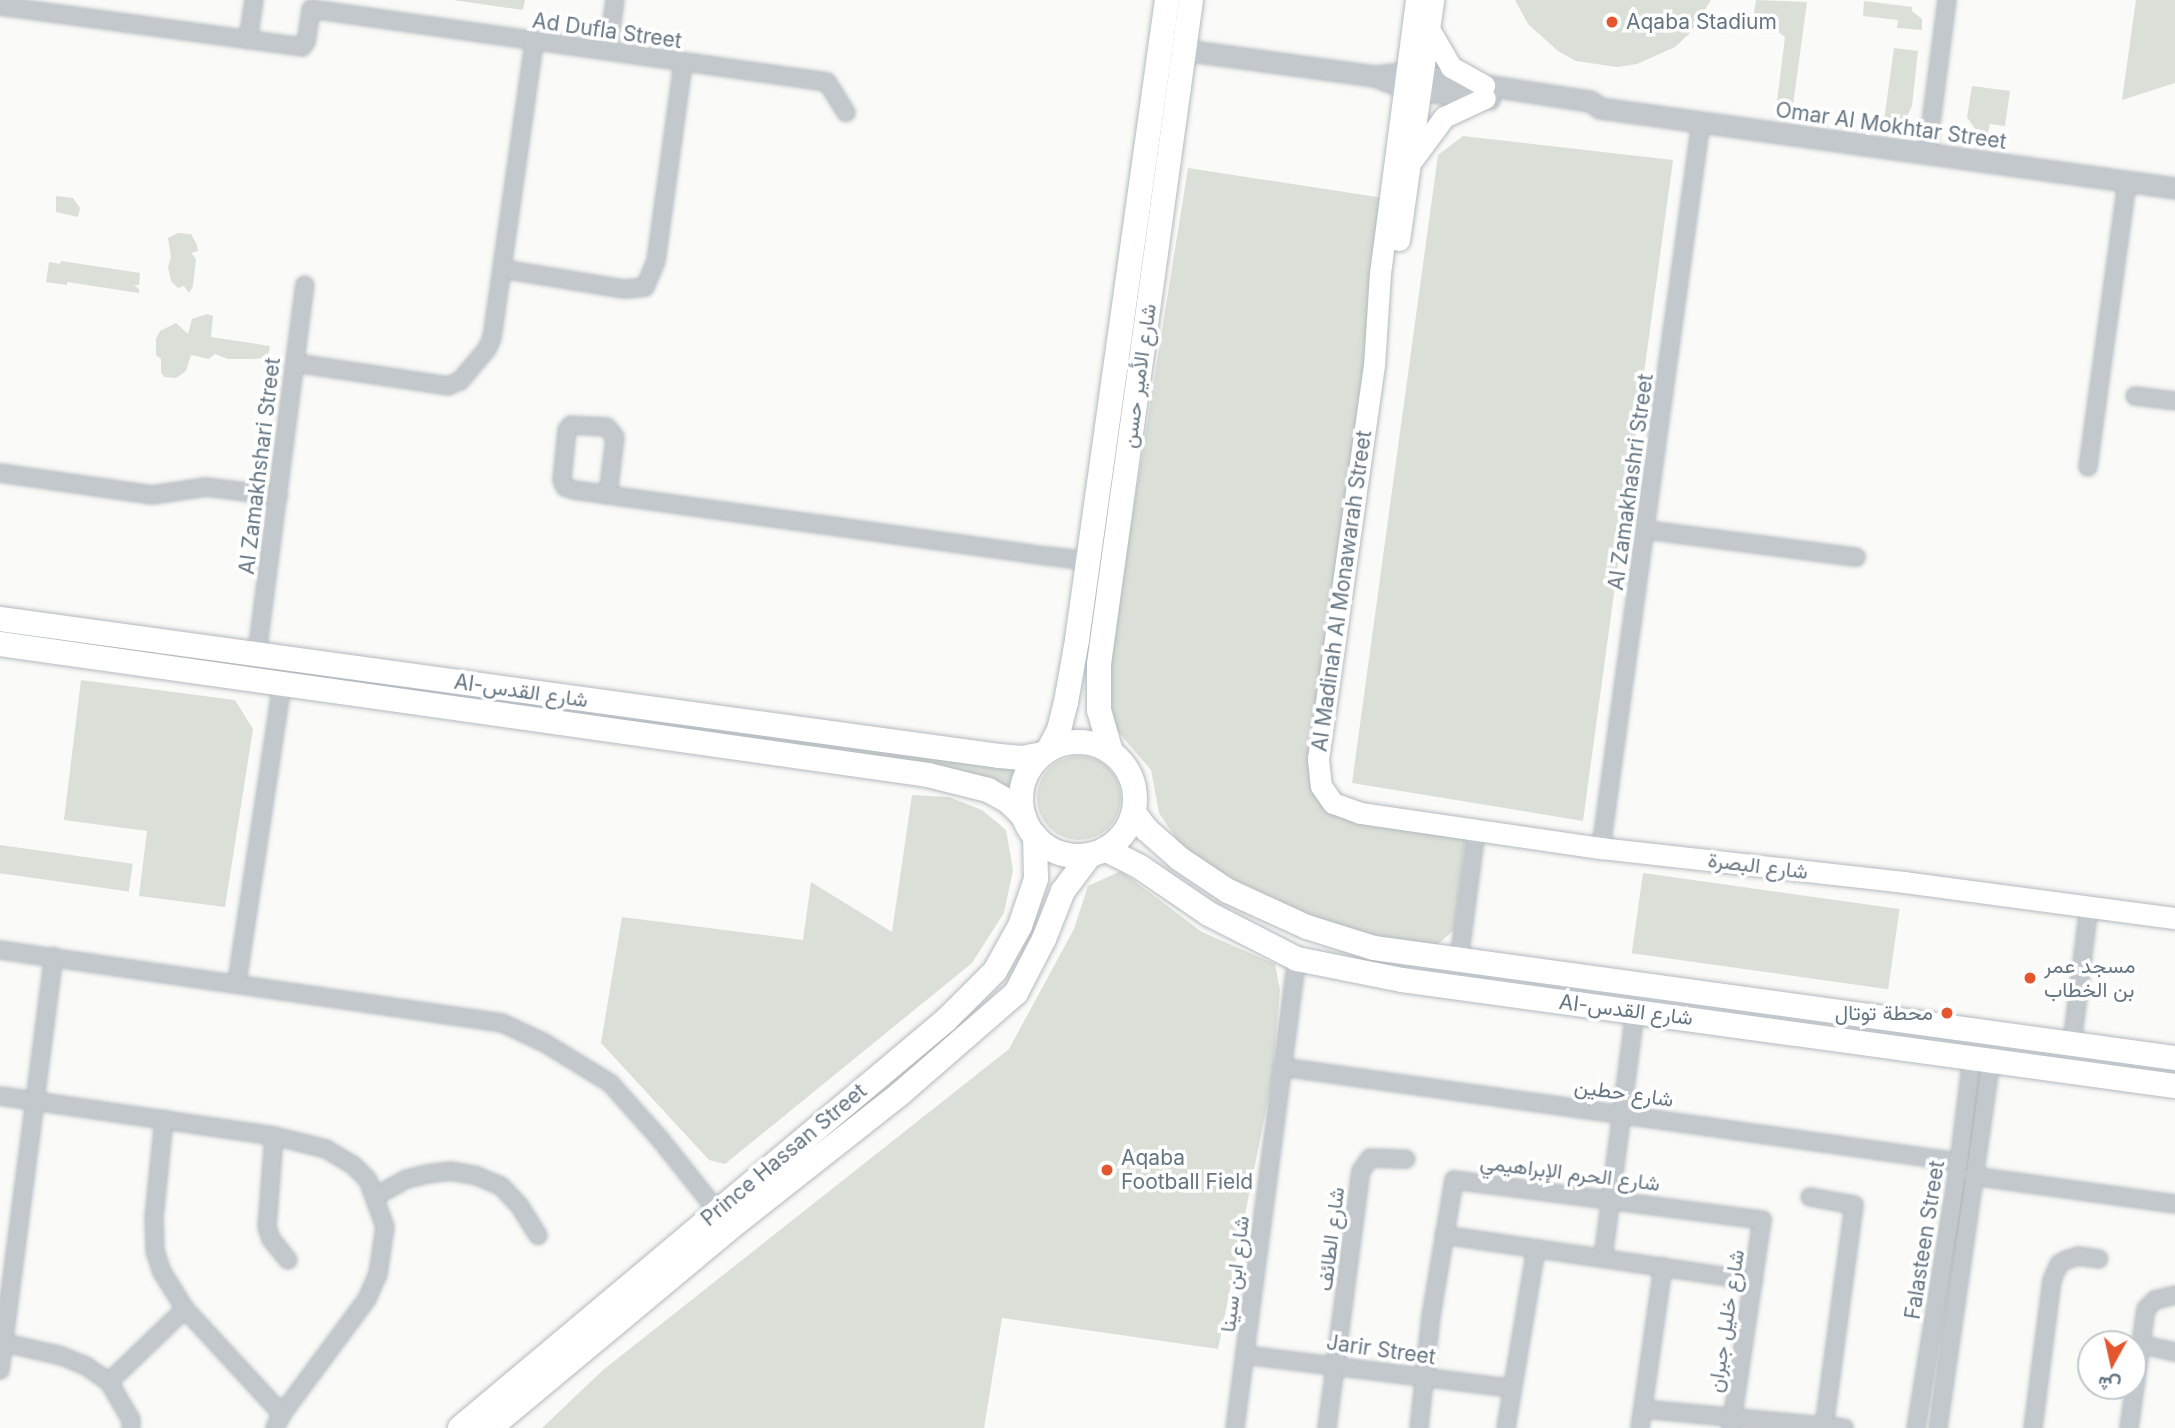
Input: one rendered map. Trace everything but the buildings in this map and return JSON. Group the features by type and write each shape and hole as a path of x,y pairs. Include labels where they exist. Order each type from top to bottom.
{"main road":[{"name":"شارع الأمير حسن","path":"1046,752 1059,730 1066,702 1089,561 1167,0"},
{"name":"شارع الأمير حسن","path":"1111,752 1100,710 1099,664 1191,0"},
{"path":"1374,365 1385,321 1410,163 1416,0"},
{"path":"1374,365 1380,273 1414,82 1429,29 1433,0"},
{"path":"1410,163 1444,117 1484,92 1451,67 1429,29"},
{"path":"1135,216 1160,218"},
{"name":"Al Madinah Al Monawarah Street","path":"1341,808 1333,803 1321,786 1318,759 1374,365"},
{"name":"Al-شارع القدس","path":"0,619 92,645"},
{"name":"Al-شارع القدس","path":"0,644 92,645 123,649 282,684 882,767 963,782 1008,801 1030,826"},
{"name":"Al-شارع القدس","path":"123,649 257,653 999,756 1022,758 1046,752"},
{"path":"585,727 589,701"},
{"path":"1080,742 1111,752 1129,773 1136,799 1128,828 1097,852 1078,856 1054,850 1030,826 1021,800 1023,783 1030,767 1046,752 1064,743 1080,742"},
{"name":"شارع البصرة","path":"1341,808 1601,848 1904,882 2089,908 2174,913"},
{"name":"Al-شارع القدس","path":"1134,813 1147,830 1180,859 1228,891 1307,927 1374,948 2175,1058"},
{"name":"Prince Hassan Street","path":"491,1428 946,1020 995,971 1020,926 1035,879 1030,826"},
{"name":"Al-شارع القدس","path":"1097,852 1140,867 1209,914 1297,959 1402,980 2175,1084"},
{"name":"Prince Hassan Street","path":"460,1428 723,1219 901,1093 1016,993 1044,939 1063,891 1097,852"},
{"path":"1764,1028 1774,1024 1778,1018 1777,1010 1771,1003"},
{"path":"1802,1007 1795,1012 1793,1023 1803,1035"},
{"path":"2146,1082 2154,1076 2158,1066 2150,1054"},
{"path":"2175,1069 2175,1084"}],"street":[{"path":"248,40 254,0"},
{"path":"608,51 615,0"},
{"path":"1927,154 1947,0"},
{"name":"Ad Dufla Street","path":"0,6 77,8 248,40 304,46 312,5 534,42 827,82 846,113"},
{"path":"295,363 454,385 490,344 534,42"},
{"name":"Omar Al Mokhtar Street","path":"1184,50 1484,92 1590,101 1600,108 2175,188"},
{"path":"502,269 624,289 645,287 656,261 682,63"},
{"name":"Al Zamakhashri Street","path":"1601,848 1702,122"},
{"path":"2088,467 2127,182"},
{"name":"Al Zamakhshari Street","path":"257,653 305,285"},
{"path":"2135,396 2175,401"},
{"path":"608,495 615,437 607,427 571,425 567,430 562,480 565,487 608,495 1089,561"},
{"path":"0,473 152,495 206,487 278,496"},
{"path":"1647,530 1856,556"},
{"path":"237,982 282,684"},
{"path":"1459,960 1476,830"},
{"path":"2072,1043 2089,908"},
{"path":"0,950 237,982 502,1023 543,1042 610,1083 660,1139 723,1219"},
{"path":"0,1370 54,957"},
{"name":"شارع ابن سينا","path":"1235,1428 1297,959"},
{"path":"1603,1258 1635,1012"},
{"name":"Falasteen Street","path":"1916,1428 1959,1162 1981,1059"},
{"name":"Falasteen Street","path":"1938,1428 1973,1176 1981,1059"},
{"name":"شارع حطين","path":"1282,1067 1959,1162"},
{"path":"0,1096 37,1100 164,1119 274,1136 326,1149 368,1180 385,1227 378,1274 367,1298 278,1424 185,1309 162,1272 155,1251 154,1218 164,1119"},
{"path":"274,1136 267,1227 271,1239 288,1260"},
{"name":"شارع الطائف","path":"1337,1365 1361,1171 1370,1158 1406,1159"},
{"path":"376,1196 407,1179 427,1174 450,1171 477,1176 501,1186 519,1205 538,1236"},
{"path":"1973,1176 2175,1204"},
{"name":"شارع الحرم الإبراهيمي","path":"1419,1428 1444,1235 1454,1180 1762,1220"},
{"path":"1810,1198 1854,1205 1825,1426"},
{"name":"شارع خليل جبران","path":"1732,1423 1762,1220"},
{"path":"1444,1235 1754,1281"},
{"path":"1506,1428 1536,1249"},
{"path":"2033,1428 2052,1280 2059,1264 2066,1260 2078,1256 2099,1259"},
{"path":"1640,1428 1663,1267"},
{"path":"2143,1330 2147,1309 2155,1300 2175,1295"},
{"path":"109,1382 185,1309"},
{"path":"5,1343 62,1356 86,1366 109,1382 131,1420 131,1428"},
{"path":"2147,1346 2175,1352"},
{"name":"Jarir Street","path":"1245,1355 1511,1388"},
{"path":"1327,1428 1337,1365"},
{"path":"2129,1428 2133,1400"},
{"path":"1643,1409 1732,1423 1844,1428"}],"shaded area":[{"path":"453,0 525,0 523,10"},
{"path":"1515,0 1711,0 1690,33 1675,47 1637,64 1617,67 1576,61 1558,51 1528,24"},
{"path":"1756,0 1807,2 1793,105 1777,102 1785,37 1775,30 1752,26"},
{"path":"2136,0 2175,0 2175,83 2122,100"},
{"path":"1864,1 1912,7 1912,11 1922,19 1922,30 1897,28 1898,20 1863,16"},
{"path":"1894,48 1918,51 1912,106 1907,116 1896,123 1886,127 1874,126 1875,120 1884,121"},
{"path":"1972,86 2010,91 2005,126 1990,124 1987,136 1975,129 1967,117"},
{"path":"1463,136 1673,160 1583,821 1352,783 1438,155"},
{"path":"1188,168 1390,199 1315,782 1339,812 1465,839 1454,930 1438,944 1387,938 1322,922 1227,876 1181,846 1159,813 1151,770 1113,726 1105,687"},
{"path":"56,196 73,198 80,208 78,217 56,212"},
{"path":"178,233 191,234 197,245 198,251 191,253 196,259 193,286 189,293 184,286 178,288 171,281 168,267 171,257 168,238"},
{"path":"61,261 140,273 139,285 134,285 139,289 139,293 67,282 67,285 46,282 49,262 60,264"},
{"path":"207,314 213,316 211,337 270,346 269,352 265,358 252,359 228,359 215,354 209,359 191,355 186,371 176,378 165,377 161,373 161,359 156,355 156,339 160,331 176,323 188,334 192,319"},
{"path":"81,680 235,700 253,729 225,907 139,896 147,831 64,820"},
{"path":"603,716 675,725 702,723 1017,765 1013,791 601,718"},
{"path":"1079,756 1102,763 1114,775 1121,798 1114,821 1102,833 1079,840 1056,833 1044,821 1037,798 1044,775 1056,763"},
{"path":"912,795 949,797 982,810 1006,830 1013,870 1004,913 972,963 725,1164 709,1160 601,1043 622,917 803,940 811,882 892,932"},
{"path":"0,845 133,864 129,891 0,873"},
{"path":"1121,871 1202,932 1275,964 1280,990 1272,1080 1218,1349 1002,1318 984,1428 542,1428 603,1370 1009,1049 1074,929 1088,886"},
{"path":"1643,873 1899,909 1888,989 1632,953"}],"place":[{"name":"Aqaba Stadium","path":"1612,22"},
{"name":"مسجد عمر بن الخطاب","path":"2030,978"},
{"name":"محطة توتال","path":"1947,1013"},
{"name":"Aqaba Football Field","path":"1107,1170"}]}
